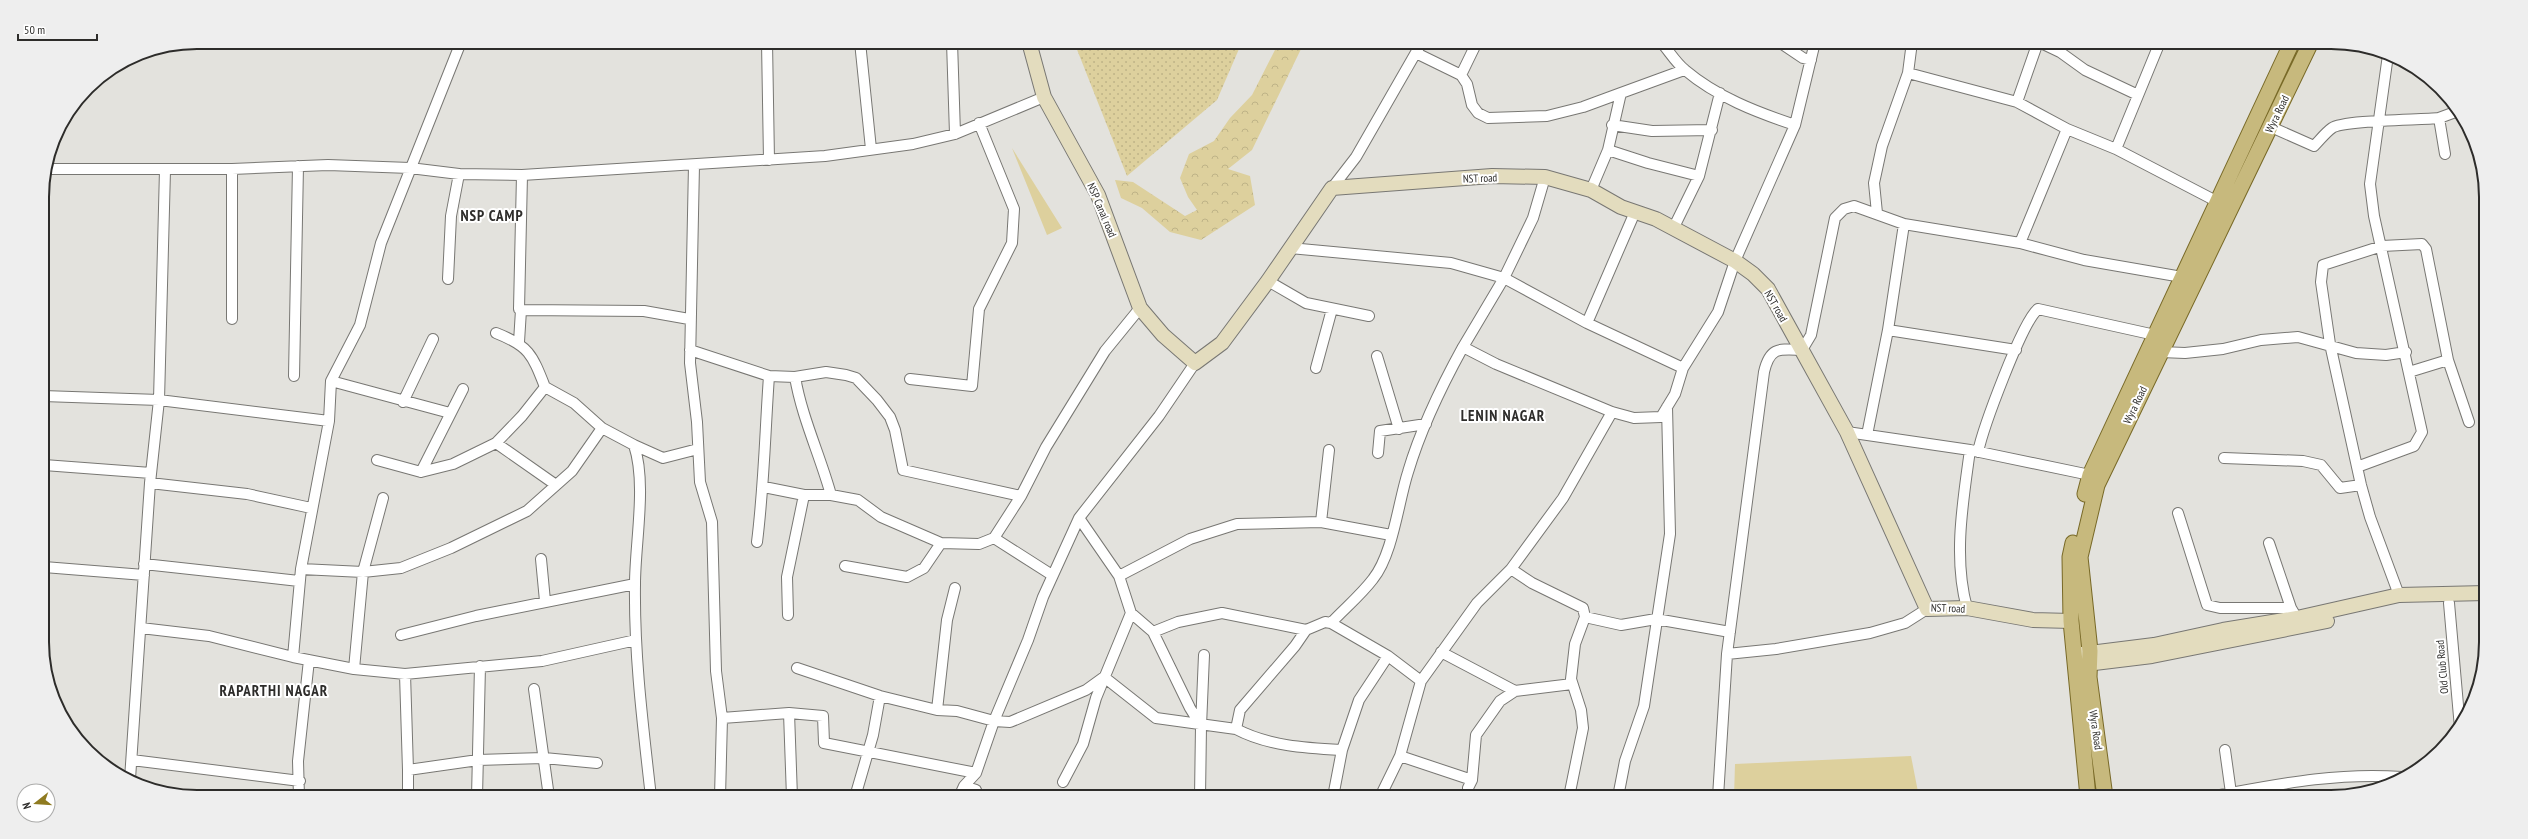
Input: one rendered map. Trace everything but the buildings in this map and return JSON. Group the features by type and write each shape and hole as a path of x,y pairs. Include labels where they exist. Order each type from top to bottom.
{"main road":[{"name":"Wyra Road","path":"2088,790 2082,659 2080,557 2097,485 2156,335 2216,201 2289,49"},
{"name":"Wyra Road","path":"2104,790 2082,659 2071,621 2070,557 2090,474 2134,394 2161,352 2308,49"}],"street":[{"path":"293,657 301,569 311,508 329,421 331,381 360,325 381,243 458,49"},
{"path":"767,49 769,160"},
{"path":"861,49 871,149"},
{"path":"952,49 955,134"},
{"name":"NSP Canal road","path":"1031,49 1044,97 1098,195 1140,308 1163,335 1196,363"},
{"path":"962,790 976,773 994,721 1052,575 1079,518 1159,416 1196,363 1222,343 1268,281 1332,188 1356,157 1418,49"},
{"path":"1461,76 1474,49"},
{"path":"1667,49 1684,70 1720,93 1754,111 1795,125"},
{"path":"1790,49 1803,58 1811,60"},
{"path":"1463,347 1496,364 1612,412 1634,418 1661,417 1675,394 1683,368 1718,312 1735,261 1795,125 1814,49"},
{"path":"1877,213 1874,183 1882,146 1908,74 1911,49"},
{"path":"2017,102 2036,49"},
{"path":"2053,49 2085,70 2138,95"},
{"path":"2116,149 2157,49"},
{"path":"1416,53 1461,76 1467,84 1472,105 1478,113 1488,118 1547,116 1583,107 1684,70"},
{"path":"2357,466 2414,446 2421,438 2422,432 2406,352 2374,216 2370,184 2387,60"},
{"path":"1908,74 2017,102 2066,129 2116,149 2216,201"},
{"path":"1591,190 1608,150 1612,125 1621,93"},
{"path":"1673,229 1699,176 1712,130 1720,93"},
{"path":"52,170 232,169 298,166 410,168 459,174 522,175 825,156 913,144 955,134 1044,97"},
{"path":"2270,127 2314,146 2333,127 2378,120 2413,121 2439,118 2453,113"},
{"path":"2439,118 2445,154"},
{"path":"910,379 972,386 979,309 1012,243 1014,209 980,123"},
{"path":"1612,125 1652,131 1712,130"},
{"path":"2020,243 2066,129"},
{"path":"1608,150 1648,163 1699,176"},
{"path":"694,165 689,319 690,350 700,482 712,522 716,671 722,718 720,790"},
{"path":"294,376 298,166"},
{"path":"232,169 232,319"},
{"path":"131,774 150,478 159,400 165,170"},
{"path":"448,278 450,216 459,174"},
{"path":"519,342 521,310 518,309 522,175"},
{"name":"NST road","path":"1332,188 1492,176 1545,177 1591,190 1621,207 1656,219 1735,261 1753,274 1768,289 1802,350 1847,432 1927,609 1967,608 2033,620 2071,621"},
{"path":"1331,623 1374,579 1391,535 1407,472 1441,386 1504,278 1533,218 1545,177"},
{"path":"1718,790 1727,654 1767,361 1772,353 1779,349 1802,350 1811,335 1816,317 1835,218 1844,209 1854,206 1877,213 1904,224 2020,243 2084,260 2182,278"},
{"path":"1587,323 1635,212"},
{"path":"1867,435 1888,330 1904,224"},
{"path":"2399,595 2370,517 2361,485 2330,344 2321,282 2323,265 2382,246 2422,244 2426,250 2448,360 2469,422"},
{"path":"1290,248 1451,263 1504,278 1587,323 1683,368"},
{"path":"1268,281 1306,303 1369,316"},
{"path":"764,487 804,495 831,495 858,500 881,517 941,543 979,544 994,538 1101,357 1140,308"},
{"path":"1316,368 1332,309"},
{"path":"1967,608 1962,588 1961,516 1974,451 2033,313 2038,309 2156,335"},
{"path":"521,310 644,311 689,319"},
{"path":"1888,330 2016,350"},
{"path":"496,333 519,342 535,361 545,387 574,403 602,428 663,458 698,449"},
{"path":"2161,352 2185,353 2215,350 2261,340 2298,336 2330,344 2356,353 2386,355 2406,352"},
{"path":"403,402 432,339"},
{"path":"690,350 769,376 795,377 826,372 856,378 877,400 890,418 895,430 903,470 1020,496"},
{"path":"1377,356 1399,429"},
{"path":"2409,372 2448,360"},
{"path":"757,542 764,487 764,429 769,376"},
{"path":"795,377 800,404 823,466 831,495"},
{"path":"331,381 403,402 450,413"},
{"path":"377,460 420,472 453,464 496,443 522,416 545,387"},
{"path":"420,472 463,389"},
{"path":"49,396 159,400 329,421"},
{"path":"1619,790 1625,761 1644,706 1670,534 1667,407"},
{"path":"1383,790 1400,756 1421,680 1477,603 1511,569 1563,498 1612,412"},
{"path":"1378,453 1380,431 1426,424"},
{"path":"301,569 363,572 401,568 451,548 527,511 572,471 602,428"},
{"path":"1847,432 1974,451 2090,474"},
{"path":"496,443 556,485"},
{"path":"634,445 639,459 638,534 635,584 636,661 650,790"},
{"path":"1321,522 1329,450"},
{"path":"2224,458 2304,461 2321,465 2340,488 2361,485"},
{"path":"49,466 150,478 179,484 247,494 311,508"},
{"path":"788,616 787,577 804,495"},
{"path":"354,668 363,572 383,498"},
{"path":"2178,513 2207,605 2220,608 2294,613"},
{"path":"1079,518 1119,576 1131,613 1153,632 1190,708 1201,726"},
{"path":"1119,576 1190,539 1230,526 1321,522 1391,535"},
{"path":"994,538 1052,575"},
{"path":"845,566 907,577 924,568 941,543"},
{"path":"2269,543 2294,613"},
{"path":"541,559 545,601"},
{"path":"144,564 300,581"},
{"path":"49,567 144,575"},
{"path":"1511,569 1532,583 1583,608 1585,617 1575,644 1570,679 1581,710 1583,728 1570,790"},
{"path":"401,635 545,601 635,584"},
{"path":"937,710 947,620 954,588"},
{"path":"2082,659 2154,645 2294,613 2399,595 2479,593"},
{"path":"2082,659 2152,656 2302,627 2403,601 2449,603 2479,602"},
{"name":"Old Club Road","path":"2449,603 2452,665 2462,710"},
{"path":"1727,654 1776,649 1870,633 1905,623 1927,609"},
{"path":"1063,782 1083,744 1104,677 1131,613"},
{"path":"1153,632 1178,622 1222,613 1306,630 1325,622 1331,623 1388,656 1421,680"},
{"path":"1585,617 1621,625 1656,619 1730,632"},
{"path":"141,628 210,636 293,657 354,668 405,674 542,661 636,640"},
{"path":"1236,729 1240,710 1296,646 1306,630"},
{"path":"1441,652 1514,691"},
{"path":"1200,790 1204,655"},
{"path":"1334,790 1342,750 1359,700 1388,656"},
{"path":"299,790 298,761 309,660"},
{"path":"477,790 480,666"},
{"path":"796,668 880,696 937,710 957,711 994,721 1010,722 1086,690 1104,677"},
{"path":"405,674 408,790"},
{"path":"1104,677 1156,718 1201,726 1236,729 1249,736 1294,746 1342,750"},
{"path":"1468,790 1472,780 1476,735 1500,701 1514,691 1572,684"},
{"path":"534,689 548,790"},
{"path":"856,790 873,735 880,696"},
{"path":"722,718 789,712 823,716 824,743 976,773"},
{"path":"789,712 792,790"},
{"path":"2225,750 2231,790"},
{"path":"1400,756 1472,780"},
{"path":"408,770 478,760 544,758 597,763"},
{"path":"132,760 300,782"},
{"path":"2247,790 2309,778 2373,775 2393,776"},
{"path":"964,786 976,790"}],"green space":[{"path":"1077,49 1239,49 1217,100 1127,176"},
{"path":"1275,49 1301,49 1252,150 1228,169 1250,176 1255,205 1201,240 1170,232 1142,208 1121,198 1115,180 1133,182 1185,216 1197,210 1188,197 1180,178 1189,154 1214,141 1230,118 1252,95"},
{"path":"1012,148 1062,228 1047,235"},
{"path":"1911,756 1918,790 1734,790 1735,764"}],"district":[{"name":"NSP CAMP","path":"492,215"},
{"name":"LENIN NAGAR","path":"1503,415"},
{"name":"RAPARTHI NAGAR","path":"274,690"}]}
